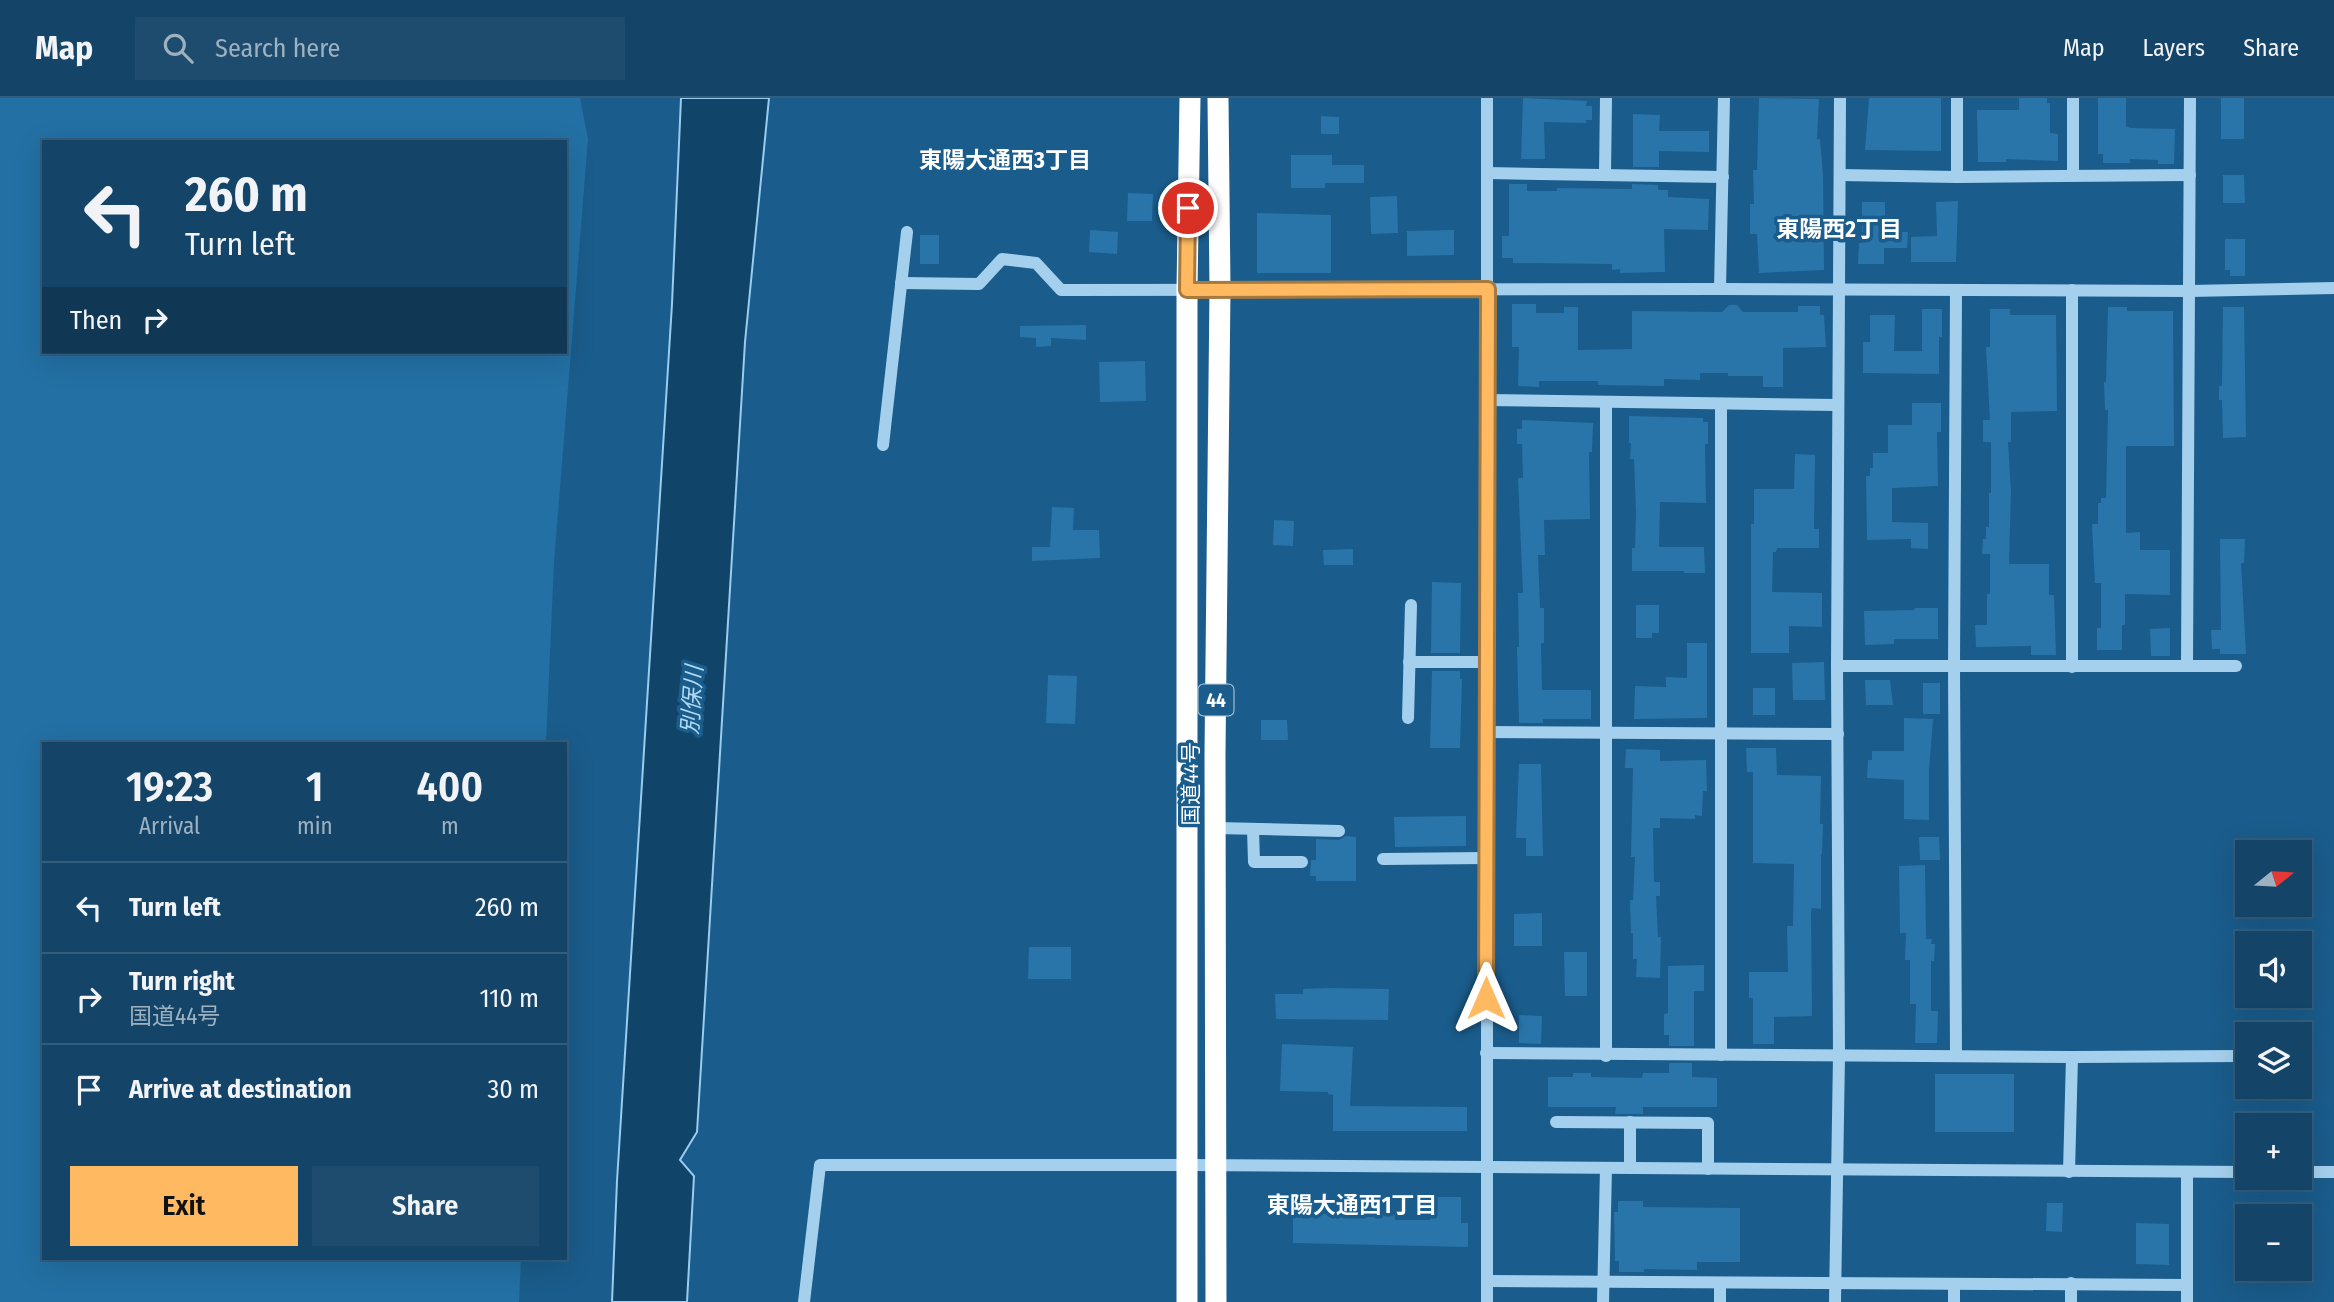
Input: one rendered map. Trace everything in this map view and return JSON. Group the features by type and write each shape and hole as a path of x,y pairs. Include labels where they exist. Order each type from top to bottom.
{"highway":[{"name":"国道44号","path":"1187,1302 1189,98"},
{"name":"国道44号","path":"1216,1302 1220,289 1218,98"}],"street":[{"path":"1487,1302 1488,98"},
{"path":"1605,174 1606,98"},
{"path":"1720,289 1724,98"},
{"path":"1835,1302 1839,1056 1837,666 1840,98"},
{"path":"1957,98 1957,177"},
{"path":"2073,98 2073,174"},
{"path":"2187,666 2190,98"},
{"path":"1487,173 1723,177"},
{"path":"1840,175 2190,175"},
{"path":"883,445 907,232"},
{"path":"901,284 979,284 1002,259 1037,263 1061,290 2190,291 2334,288"},
{"path":"2072,290 2072,667"},
{"path":"1956,291 1956,1055"},
{"path":"1488,400 1838,405"},
{"path":"1606,402 1606,1056"},
{"path":"1721,405 1721,1055"},
{"path":"1408,718 1410,606"},
{"path":"1409,662 1486,662"},
{"path":"1837,666 2236,666"},
{"path":"1486,732 1838,734"},
{"path":"1216,828 1339,831"},
{"path":"1254,829 1254,862 1302,862"},
{"path":"1383,859 1486,858"},
{"path":"1486,1053 1606,1056 2235,1056"},
{"path":"2069,1172 2072,1057"},
{"path":"1556,1122 1708,1123 1708,1169"},
{"path":"1630,1122 1630,1168"},
{"path":"804,1302 820,1165 2235,1172"},
{"path":"1603,1302 1606,1168"},
{"path":"2187,1172 2187,1302"},
{"path":"2312,1172 2334,1172"},
{"path":"1487,1280 2187,1285"},
{"path":"1720,1283 1720,1302"},
{"path":"2071,1283 2071,1302"},
{"path":"1954,1284 1954,1302"}],"shaded area":[{"path":"0,98 580,98 588,139 554,563 546,742 42,742 42,1260 521,1260 519,1302 0,1302"}],"water":[{"name":"別保川","path":"681,98 769,98 745,342 697,1132 680,1160 694,1176 687,1302 612,1302 617,1181 672,304"}],"building":[{"path":"1523,98 1587,101 1586,106 1592,106 1592,120 1586,120 1586,123 1544,122 1545,159 1521,159"},
{"path":"1759,98 1819,99 1817,139 1820,139 1823,175 1824,270 1759,273 1757,234 1750,234 1750,204 1754,204 1753,170 1757,170"},
{"path":"1869,98 1941,98 1941,151 1865,150"},
{"path":"2019,98 2047,98 2047,103 2050,103 2050,133 2058,134 2058,161 2006,159 2006,162 1978,162 1977,110 2019,110"},
{"path":"2098,98 2126,98 2126,126 2130,128 2175,129 2174,164 2158,164 2158,160 2130,159 2130,163 2103,163 2103,154 2098,154"},
{"path":"2221,98 2244,98 2244,139 2221,139"},
{"path":"1633,114 1660,115 1659,131 1709,131 1709,152 1659,151 1659,167 1633,167"},
{"path":"1321,116 1339,117 1339,134 1321,134"},
{"path":"1291,155 1332,155 1332,165 1364,165 1364,183 1325,183 1325,188 1291,188"},
{"path":"2223,175 2244,175 2245,203 2223,203"},
{"path":"1509,184 1527,184 1527,191 1557,191 1557,188 1632,189 1632,184 1658,185 1658,190 1668,190 1668,197 1709,199 1708,230 1664,229 1665,272 1620,273 1620,269 1612,270 1612,264 1513,263 1513,258 1502,258 1502,236 1509,236"},
{"path":"1128,193 1153,194 1152,221 1127,221"},
{"path":"1397,196 1398,233 1371,234 1370,197"},
{"path":"1958,201 1956,262 1911,262 1911,237 1937,236 1936,202"},
{"path":"1862,202 1885,202 1885,232 1908,232 1907,248 1884,248 1884,264 1858,264 1859,243 1862,243"},
{"path":"1257,213 1331,215 1331,273 1257,273"},
{"path":"1090,230 1118,232 1117,254 1089,252"},
{"path":"1454,230 1454,255 1407,256 1407,231"},
{"path":"920,235 939,235 939,264 920,264"},
{"path":"2225,239 2245,239 2245,276 2230,276 2230,270 2225,270"},
{"path":"1512,304 1536,304 1536,313 1564,313 1564,307 1578,307 1578,350 1632,349 1632,311 1722,312 1729,305 1737,305 1743,312 1798,312 1798,306 1820,306 1820,315 1824,315 1826,347 1783,348 1783,387 1763,387 1763,376 1728,376 1728,373 1700,373 1700,380 1664,379 1664,386 1598,385 1598,381 1539,381 1539,387 1518,386 1519,347 1512,347"},
{"path":"2108,307 2127,307 2127,311 2173,311 2174,446 2126,446 2126,533 2140,532 2140,550 2170,550 2170,595 2125,594 2122,650 2097,650 2097,628 2101,628 2101,583 2095,583 2092,524 2098,524 2098,503 2101,503 2101,498 2106,498 2108,410 2105,410 2104,382"},
{"path":"2223,307 2244,307 2246,437 2223,438 2219,386 2222,386"},
{"path":"1922,309 1942,309 1939,374 1863,373 1863,342 1870,342 1870,315 1895,315 1894,351 1922,351"},
{"path":"1990,309 2010,309 2010,315 2056,315 2057,411 2011,412 2011,442 2008,442 2011,491 2009,564 2049,564 2049,595 2054,595 2056,655 2031,655 2031,646 1976,647 1975,625 1987,625 1987,594 1990,594 1990,554 1982,554 1986,527 1989,527 1991,493 1991,442 1983,442 1983,420 1990,420 1986,347 1990,347"},
{"path":"1086,325 1086,340 1051,338 1051,346 1036,347 1036,338 1020,337 1020,326"},
{"path":"1145,361 1146,401 1100,402 1099,362"},
{"path":"1912,403 1941,403 1941,432 1937,432 1938,486 1892,488 1892,522 1928,523 1928,549 1911,548 1911,539 1867,540 1866,476 1870,476 1870,468 1873,468 1873,453 1888,453 1888,425 1912,425"},
{"path":"1629,416 1703,418 1703,422 1708,422 1708,444 1705,444 1706,503 1660,502 1659,547 1704,547 1705,573 1632,571 1636,513"},
{"path":"1522,420 1593,423 1592,452 1589,452 1590,519 1544,520 1545,555 1538,555 1540,608 1544,608 1544,643 1541,643 1542,690 1591,690 1591,719 1543,719 1543,723 1519,723 1518,593 1523,593 1518,478 1523,478 1522,444 1517,444 1517,429 1522,429"},
{"path":"1795,454 1815,455 1814,529 1819,529 1819,548 1777,548 1776,552 1773,552 1772,592 1822,593 1822,627 1789,626 1789,653 1751,653 1751,524 1754,524 1754,489 1794,489"},
{"path":"1052,507 1074,508 1073,530 1099,530 1100,558 1032,561 1032,547 1050,547"},
{"path":"1274,520 1294,521 1293,546 1273,545"},
{"path":"2220,539 2245,539 2244,563 2241,563 2246,654 2220,654 2220,649 2212,649 2211,630 2221,630"},
{"path":"1353,549 1353,565 1324,565 1323,550"},
{"path":"1432,582 1461,583 1460,653 1431,653"},
{"path":"1636,605 1659,605 1659,633 1652,633 1652,638 1636,638"},
{"path":"1938,608 1938,639 1894,639 1894,644 1865,645 1864,611"},
{"path":"2170,628 2170,656 2151,656 2150,629"},
{"path":"1687,643 1707,643 1707,718 1634,719 1635,686 1666,687 1666,677 1687,678"},
{"path":"1824,662 1825,700 1793,700 1792,663"},
{"path":"1432,671 1460,671 1460,748 1430,748"},
{"path":"1048,675 1077,676 1075,724 1046,723"},
{"path":"1865,680 1890,680 1893,705 1866,705"},
{"path":"1923,683 1940,683 1940,714 1923,714"},
{"path":"1753,688 1775,688 1775,715 1753,715"},
{"path":"1904,718 1933,719 1929,820 1904,819 1904,780 1867,778 1868,760 1872,760 1872,751 1904,751"},
{"path":"1261,720 1287,720 1288,740 1261,740"},
{"path":"1746,748 1776,748 1777,775 1821,776 1821,909 1812,908 1811,912 1812,1016 1774,1017 1774,1044 1753,1044 1753,998 1749,998 1749,972 1788,972 1787,926 1793,926 1794,864 1753,863 1753,772 1747,772"},
{"path":"1626,749 1660,750 1660,761 1706,760 1707,791 1703,791 1702,816 1695,815 1695,819 1660,818 1660,828 1653,828 1654,882 1660,882 1660,896 1656,896 1658,937 1661,937 1660,978 1636,977 1637,959 1633,959 1630,900 1633,900 1635,857 1631,857 1633,768 1625,768"},
{"path":"1519,764 1541,764 1543,856 1526,856 1526,838 1516,838"},
{"path":"1466,816 1466,846 1395,847 1394,817"},
{"path":"1346,836 1356,837 1356,881 1316,881 1316,876 1310,876 1311,860 1316,860 1316,839 1339,840"},
{"path":"1919,837 1939,837 1940,860 1920,860"},
{"path":"1925,865 1926,939 1932,939 1931,944 1935,944 1934,961 1931,961 1931,1011 1938,1011 1937,1043 1915,1043 1916,1004 1910,1004 1910,960 1905,960 1906,933 1900,933 1899,866"},
{"path":"1542,913 1542,946 1514,946 1514,914"},
{"path":"1029,947 1071,947 1071,979 1028,979"},
{"path":"1564,952 1587,952 1587,996 1565,996"},
{"path":"1704,965 1704,991 1694,991 1694,1046 1669,1046 1669,1035 1664,1035 1664,1014 1668,1013 1668,966"},
{"path":"1303,989 1389,989 1388,1020 1276,1019 1275,994 1303,994"},
{"path":"1519,1015 1542,1016 1541,1044 1519,1043"},
{"path":"1282,1044 1353,1047 1350,1106 1467,1107 1467,1131 1333,1131 1333,1095 1328,1092 1280,1091"},
{"path":"1669,1063 1692,1063 1692,1077 1717,1078 1717,1107 1643,1107 1643,1114 1615,1114 1616,1107 1548,1107 1548,1077 1573,1077 1573,1073 1591,1073 1591,1077 1642,1078 1643,1073 1669,1073"},
{"path":"1935,1074 2014,1074 2014,1132 1935,1132"},
{"path":"1430,1197 1461,1197 1461,1223 1468,1223 1468,1247 1293,1243 1293,1214 1339,1214 1339,1207 1358,1207 1395,1209 1395,1220 1430,1220"},
{"path":"1618,1201 1643,1201 1643,1207 1740,1208 1740,1262 1697,1262 1697,1270 1644,1269 1644,1272 1619,1272 1619,1261 1615,1261 1614,1212 1618,1212"},
{"path":"2047,1203 2063,1203 2062,1232 2046,1231"},
{"path":"2136,1223 2169,1224 2169,1265 2136,1264"}],"district":[{"name":"東陽大通西3丁目","path":"1005,160"},
{"name":"東陽西2丁目","path":"1839,229"},
{"name":"東陽大通西1丁目","path":"1352,1205"}],"route":[{"path":"1188,208 1187,290 1488,289 1486,998"}]}
